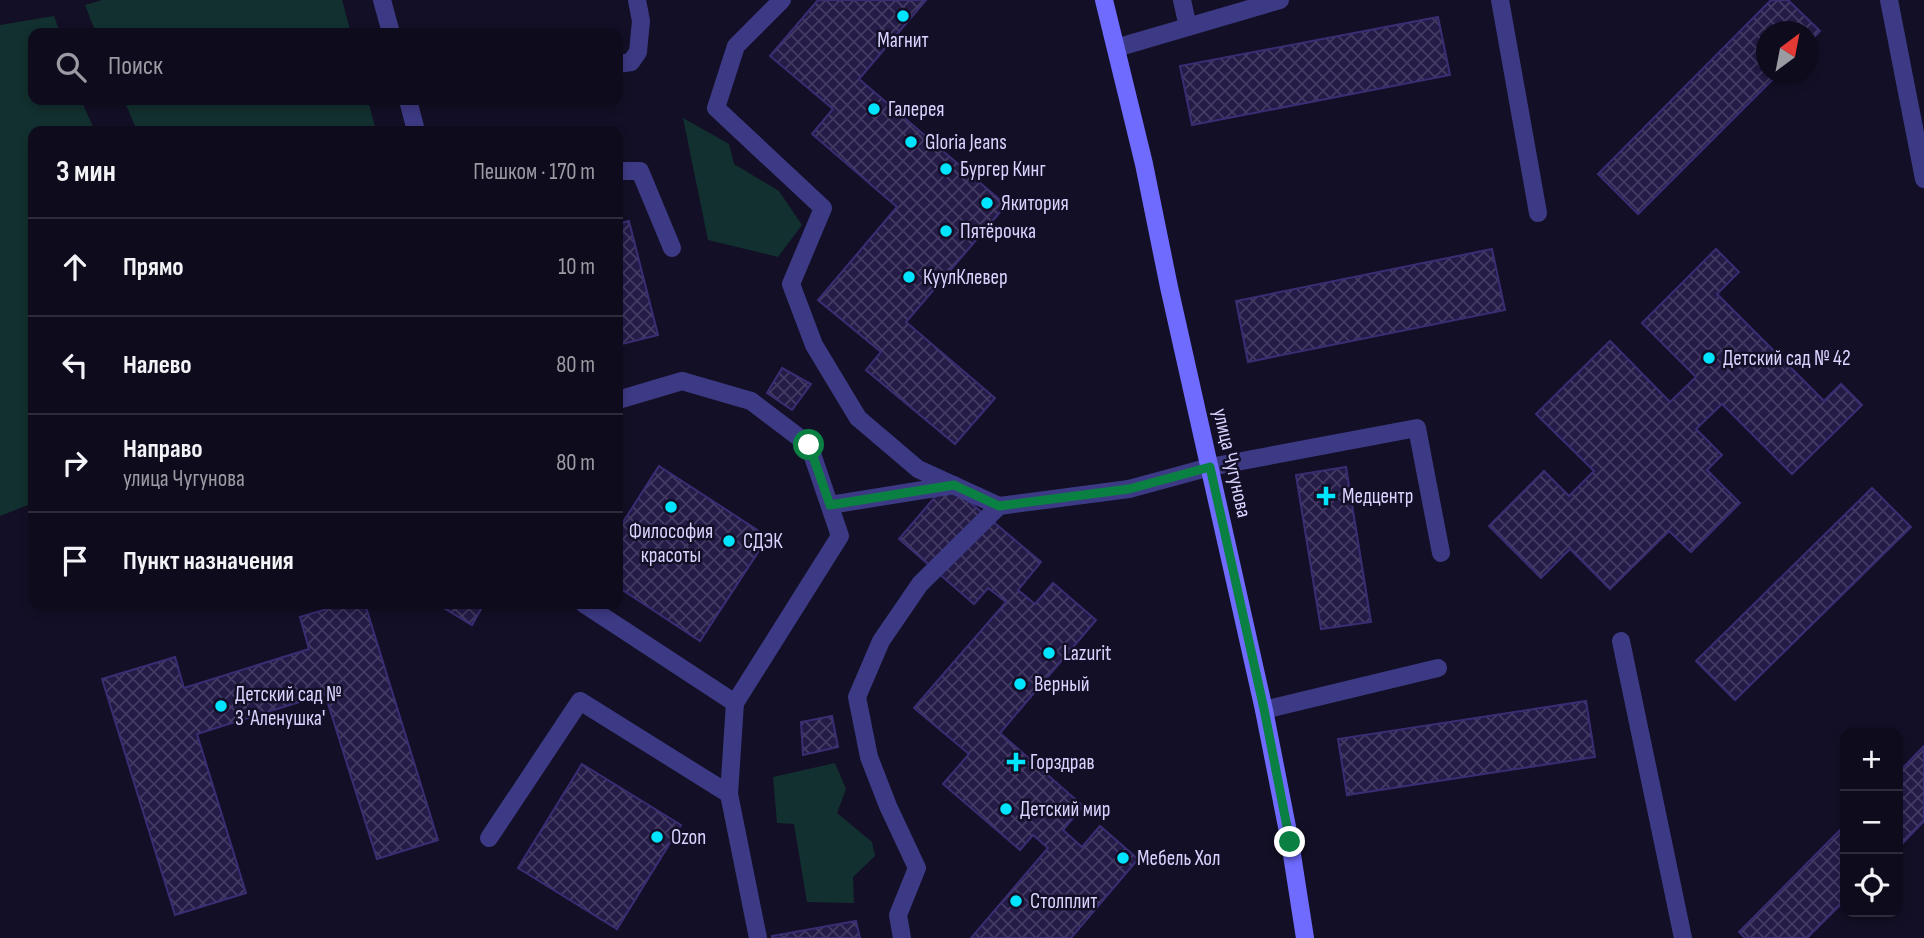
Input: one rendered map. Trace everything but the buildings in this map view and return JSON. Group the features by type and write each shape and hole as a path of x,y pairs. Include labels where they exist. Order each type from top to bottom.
{"main road":[{"name":"улица Чугунова","path":"1104,0 1144,164 1264,709 1290,842 1305,938"}],"street":[{"path":"382,0 390,28"},
{"path":"623,63 631,62 638,52 641,21 637,0"},
{"path":"782,0 736,46 716,108 822,208 791,284 814,345 858,418 918,469 999,506 1129,489 1210,467 1417,428 1441,553"},
{"path":"1182,0 1188,27"},
{"path":"1116,48 1280,0"},
{"path":"1500,0 1538,213"},
{"path":"1889,0 1924,179"},
{"path":"409,105 415,126"},
{"path":"623,171 640,171 672,248"},
{"path":"623,399 682,381 751,401 809,445 840,536 735,703 729,794 758,938"},
{"path":"830,505 954,485"},
{"path":"902,938 898,915 917,868 869,757 857,697 881,641 920,584 999,506"},
{"path":"592,609 735,703"},
{"path":"1620,641 1684,938"},
{"path":"1264,709 1438,668"},
{"path":"489,838 580,701 729,794"}],"green space":[{"path":"102,0 342,0 350,28 94,28 85,5"},
{"path":"54,16 58,28 28,28 28,105 83,105 93,126 28,126 28,505 0,516 0,25"},
{"path":"126,105 369,105 375,126 135,126"},
{"path":"683,118 729,144 734,164 779,191 802,225 778,257 708,240"},
{"path":"835,763 846,789 837,813 872,842 875,856 853,877 854,903 807,902 794,824 777,823 773,777"}],"place":[{"name":"Магнит","path":"903,16"},
{"name":"Галерея","path":"874,109"},
{"name":"Gloria Jeans","path":"911,142"},
{"name":"Бургер Кинг","path":"946,169"},
{"name":"Якитория","path":"987,203"},
{"name":"Пятёрочка","path":"946,231"},
{"name":"КуулКлевер","path":"909,277"},
{"name":"Детский сад № 42","path":"1709,358"},
{"name":"Медцентр","path":"1326,496"},
{"name":"Философия красоты","path":"671,507"},
{"name":"СДЭК","path":"729,541"},
{"name":"Lazurit","path":"1049,653"},
{"name":"Верный","path":"1020,684"},
{"name":"Детский сад № 3 'Аленушка'","path":"221,706"},
{"name":"Горздрав","path":"1016,762"},
{"name":"Детский мир","path":"1006,809"},
{"name":"Ozon","path":"657,837"},
{"name":"Мебель Хол","path":"1123,858"},
{"name":"Столплит","path":"1016,901"}],"route":[{"path":"809,445 830,505 954,485 999,506 1129,489 1210,467 1264,709 1290,842"}]}
